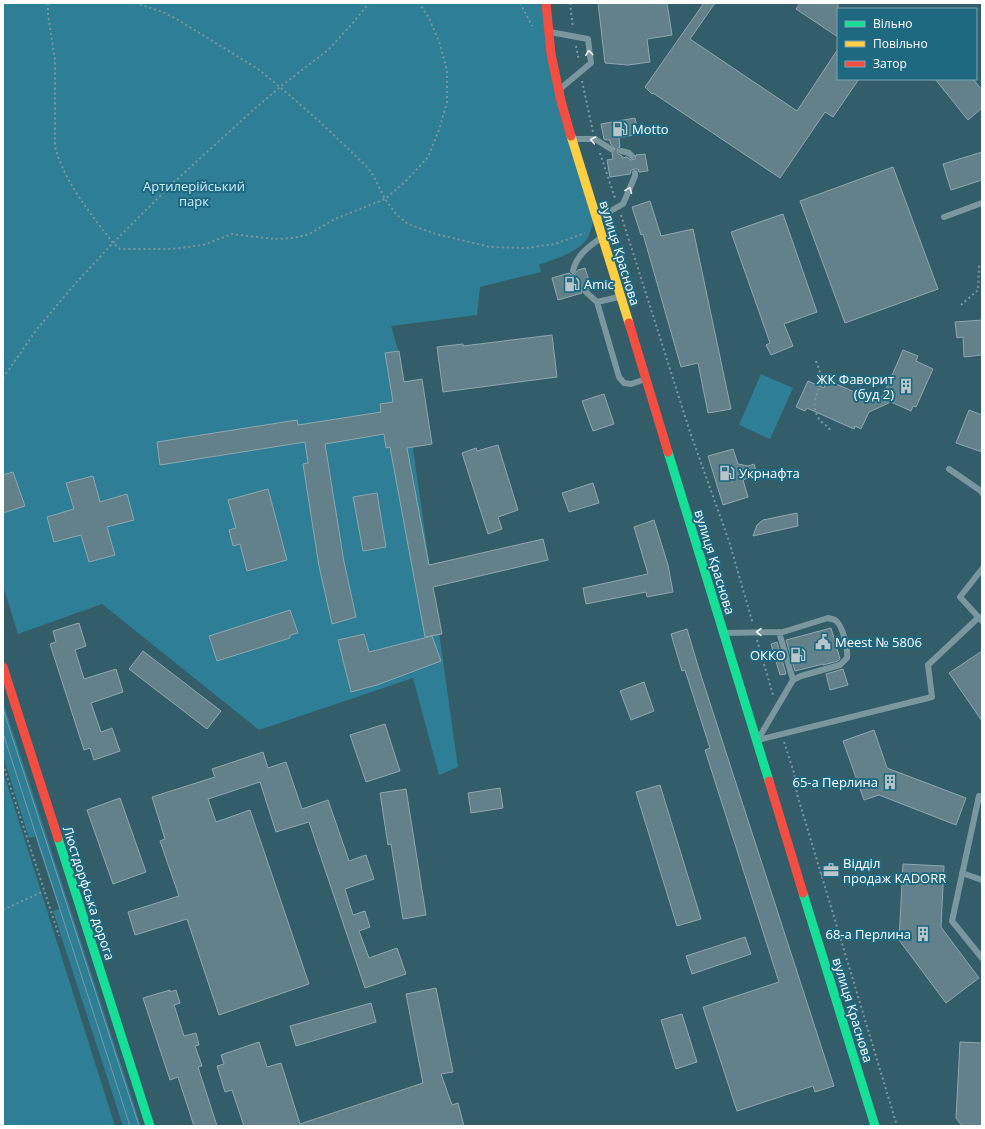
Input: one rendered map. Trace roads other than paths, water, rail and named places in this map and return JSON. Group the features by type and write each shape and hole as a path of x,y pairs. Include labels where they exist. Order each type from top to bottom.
{"main road":[{"name":"вулиця Краснова","path":"546,3 551,54 572,139 875,1126"},
{"name":"Люстдорфська дорога","path":"3,667 150,1126"}],"lane":[{"path":"549,32 588,39 591,63 559,91"},
{"path":"572,139 595,139 611,149"},
{"path":"621,151 629,153 632,156"},
{"path":"596,219 623,204 635,173"},
{"path":"944,217 982,203"},
{"path":"573,271 576,261 589,246 602,237"},
{"path":"586,292 597,302 619,377 624,383 631,384 646,380"},
{"path":"597,302 620,296"},
{"path":"949,469 982,493"},
{"path":"757,740 932,699 928,665 980,619 960,597 982,569"},
{"path":"724,634 783,632 828,618 835,620 841,627 848,650 847,658 840,665 801,676 793,680 757,740"},
{"path":"779,632 793,680"},
{"path":"979,796 952,921 982,958"},
{"path":"962,873 982,880"}],"tram line":[{"path":"3,709 139,1126"},
{"path":"3,733 130,1126"}],"place":[{"name":"Motto","path":"620,129"},
{"name":"Amic","path":"572,284"},
{"name":"ЖК Фаворит (буд 2)","path":"906,386"},
{"name":"Укрнафта","path":"727,473"},
{"name":"Meest № 5806","path":"823,642"},
{"name":"ОККО","path":"798,655"},
{"name":"65-а Перлина","path":"890,782"},
{"name":"Відділ продаж KADORR","path":"831,870"},
{"name":"68-а Перлина","path":"923,934"}],"park label":[{"name":"Артилерійський парк","path":"194,194"}]}
